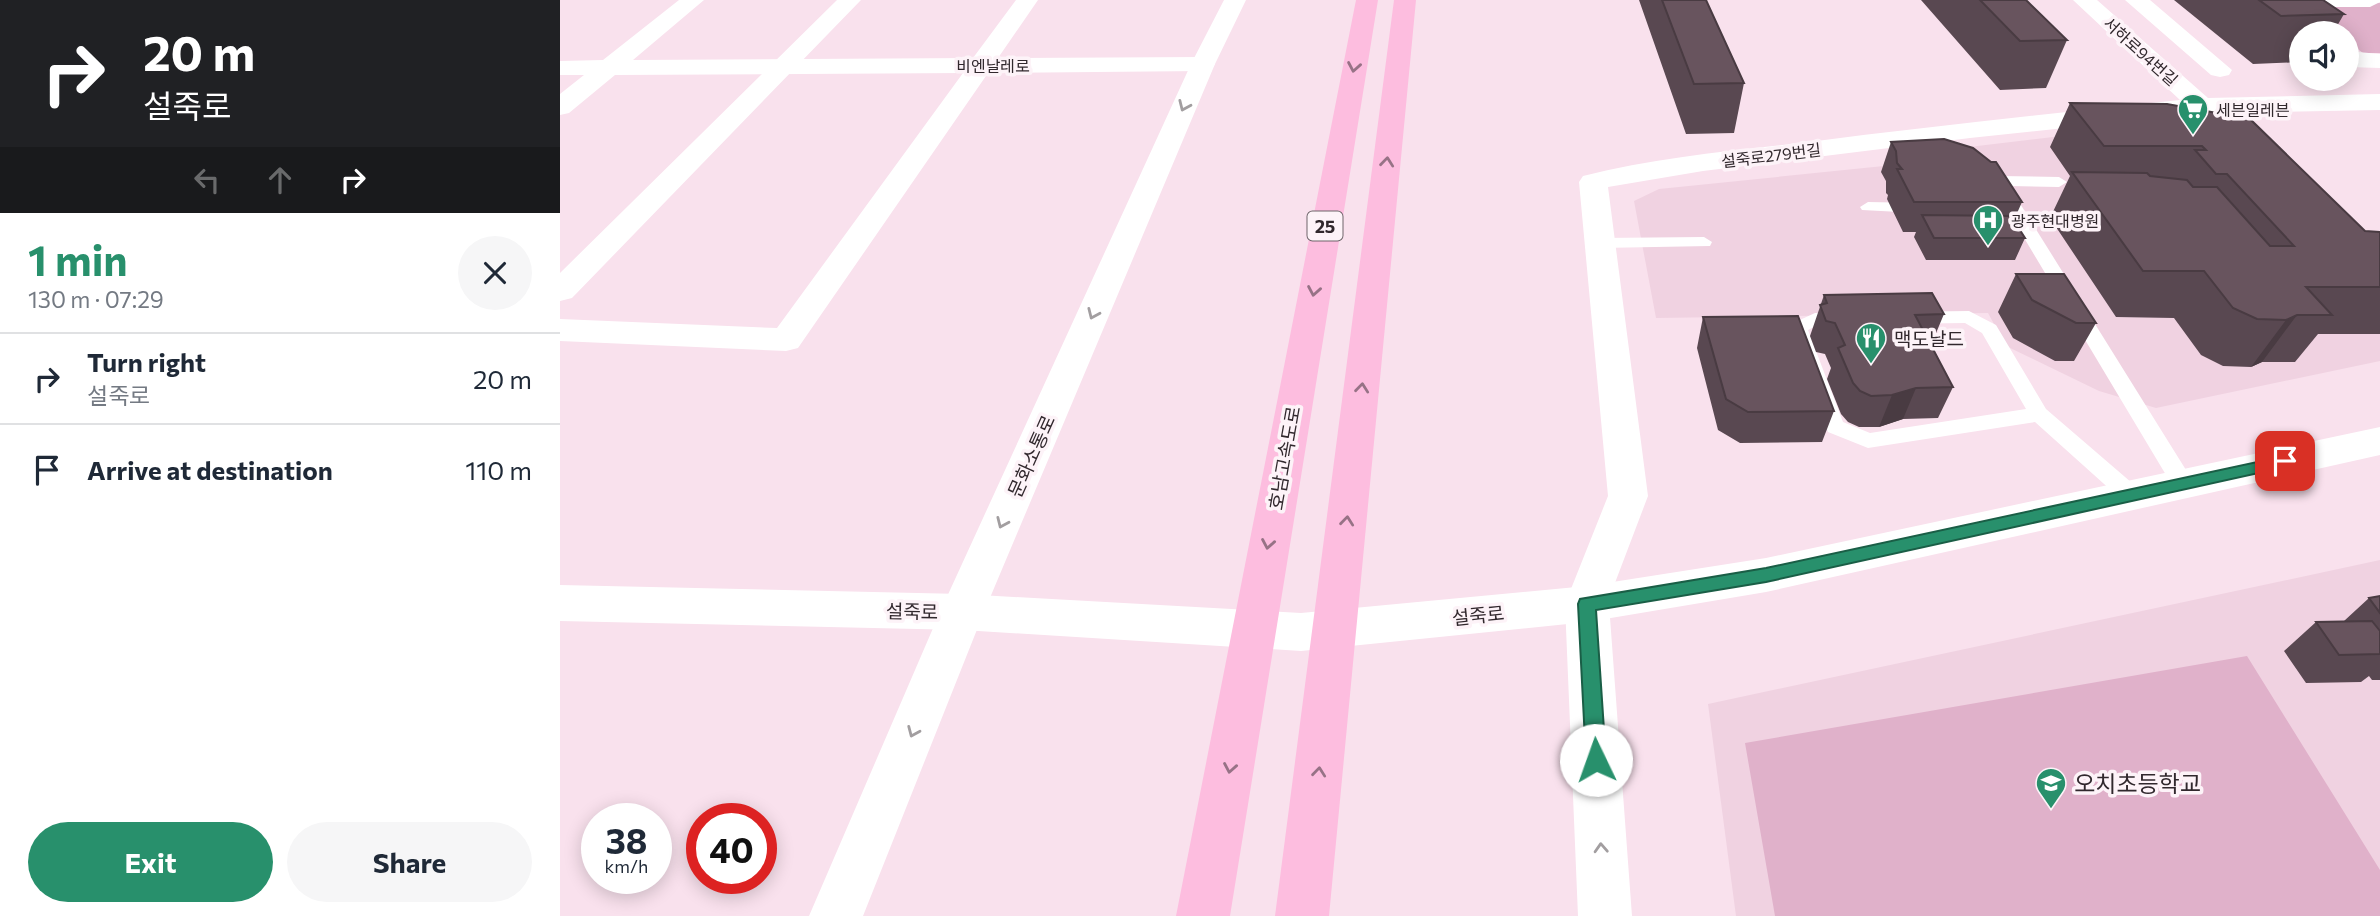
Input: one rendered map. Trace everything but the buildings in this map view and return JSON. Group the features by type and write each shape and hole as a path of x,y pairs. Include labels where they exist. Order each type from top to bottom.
{"highway":[{"name":"호남고속도로","path":"1203,916 1367,0"},
{"path":"1302,916 1405,0"}],"street":[{"path":"560,107 693,0"},
{"path":"560,291 850,0"},
{"path":"560,330 786,341 1027,0"},
{"name":"문화소통로","path":"836,916 962,612 1203,64 1235,0"},
{"name":"서하로94번길","path":"2084,0 2232,134"},
{"path":"2136,0 2220,70"},
{"path":"2268,1 2370,0"},
{"path":"2268,1 2296,21"},
{"path":"2359,61 2380,61"},
{"name":"비엔날레로","path":"560,68 1203,64"},
{"name":"설죽로279번길","path":"1587,604 1628,496 1593,182 1624,174 1970,130 2202,106 2380,102"},
{"name":"설죽로","path":"560,603 962,612 1300,632 1587,604 1766,575 2380,440"},
{"path":"1587,604 1605,916"}],"lane":[{"path":"2059,182 1998,181 2009,209 2183,484"},
{"path":"1868,207 1935,208"},
{"path":"1600,243 1704,242"},
{"path":"2039,414 1868,441 1835,427 1798,328 1815,319 1969,317 1989,329 2039,414 2131,495"}],"shaded area":[{"path":"2380,3 2380,53 2363,53 2359,50 2359,21 2318,21 2295,5"},
{"name":"광주현대병원","path":"2163,124 2380,293 2380,361 2156,408 2099,391 2006,346 1988,313 1656,318 1634,201 1659,189 1923,162 1927,152"},
{"name":"오치초등학교","path":"2380,560 2380,916 1736,916 1708,704"},
{"name":"오치초등학교","path":"2247,656 2380,870 2380,916 1775,916 1745,743"}],"place":[{"name":"세븐일레븐","path":"2193,136"},
{"name":"광주현대병원","path":"1988,247"},
{"name":"맥도날드","path":"1871,365"},
{"name":"오치초등학교","path":"2051,810"}],"route":[{"path":"1596,760 1587,604 1766,575 2285,461"}]}
